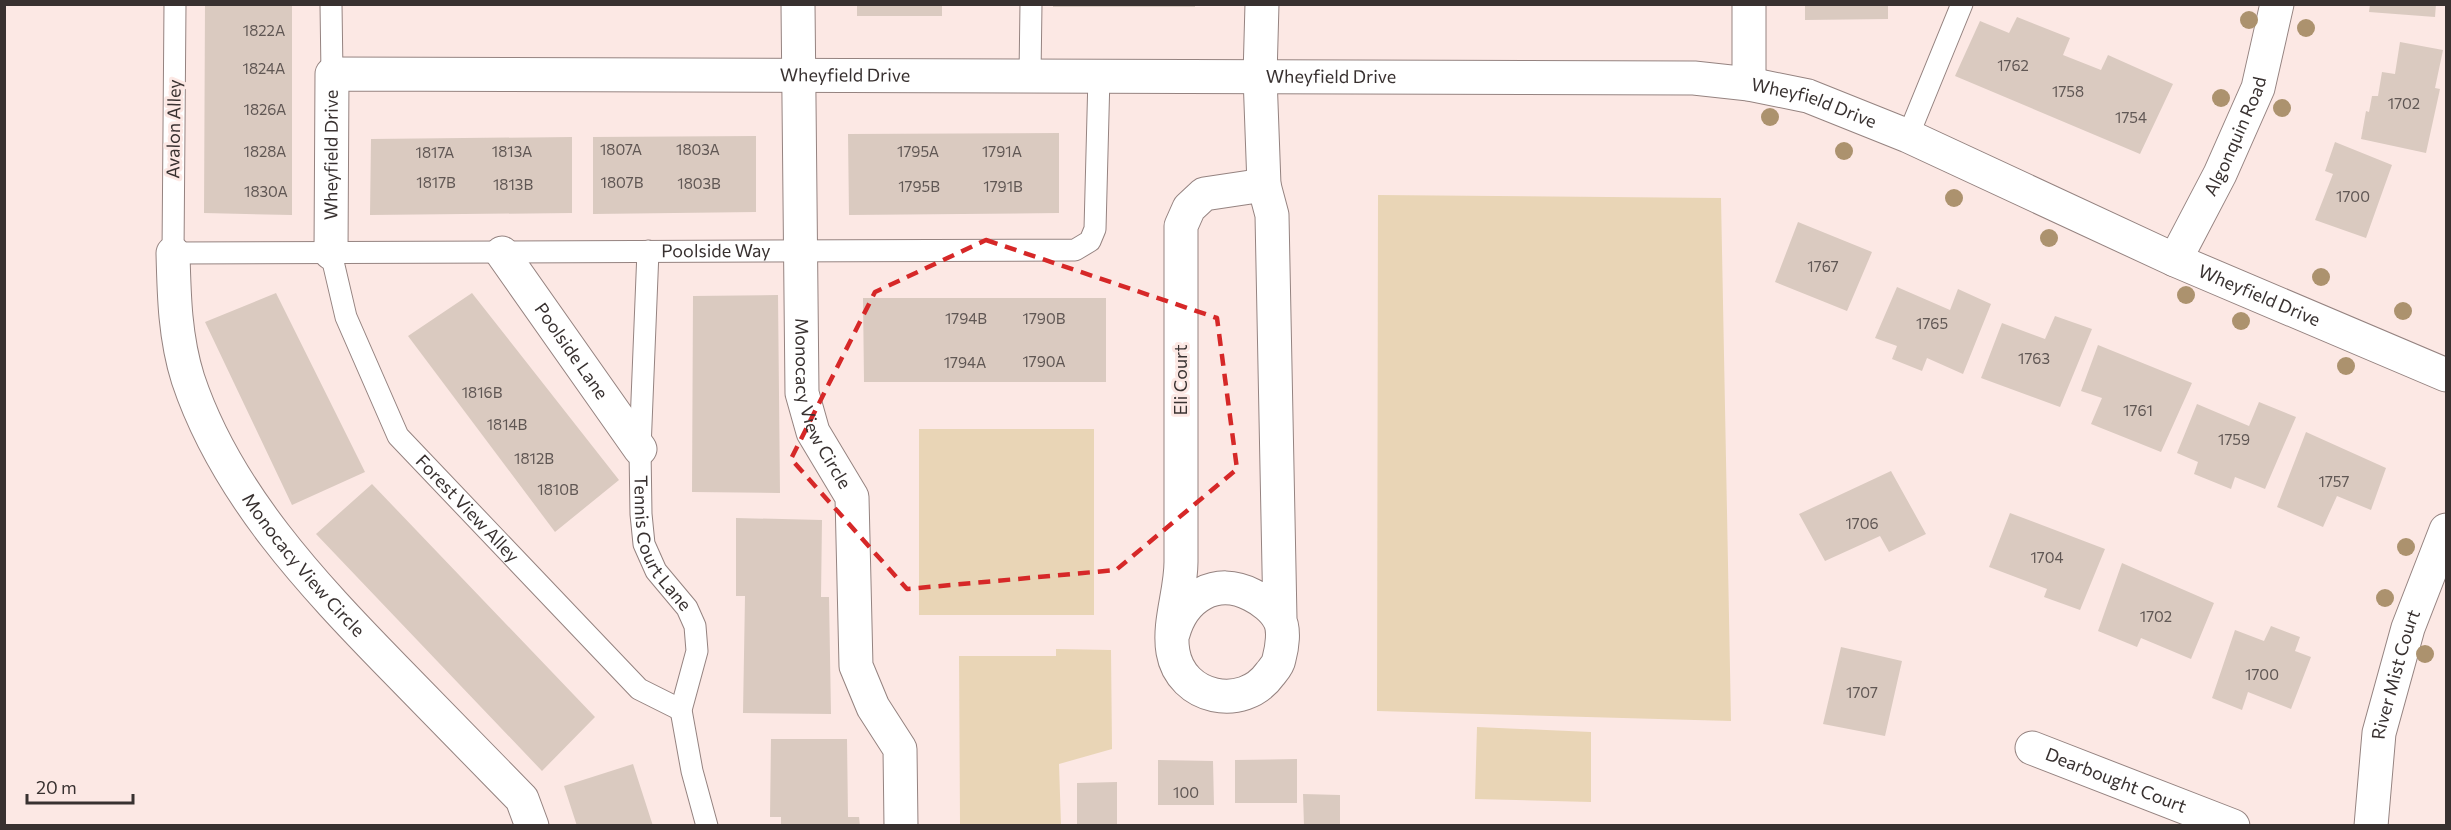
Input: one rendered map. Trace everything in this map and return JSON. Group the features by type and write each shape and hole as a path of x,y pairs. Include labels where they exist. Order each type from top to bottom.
{"street":[{"name":"Monocacy View Circle","path":"798,4 802,393 813,432 852,497 856,666 873,707 900,749 901,825"},
{"name":"Eli Court","path":"1262,4 1260,76 1264,185 1272,215 1282,644 1279,662 1263,685 1246,694 1228,697 1215,696 1198,689 1180,671 1173,653 1181,567 1181,226 1189,208 1204,194 1264,185"},
{"path":"1749,4 1749,84"},
{"name":"Algonquin Road","path":"2175,260 2220,174 2258,88 2277,4"},
{"name":"Wheyfield Drive","path":"331,253 332,74 1694,78 1749,84 1808,96 1908,136 2175,260 2446,375"},
{"name":"Monocacy View Circle","path":"172,253 175,325 188,377 208,432 262,519 332,604 522,799 532,825"},
{"name":"Poolside Lane","path":"502,253 640,449"},
{"name":"River Mist Court","path":"2371,825 2379,733 2408,628 2446,530"},
{"path":"1173,634 1176,621 1187,605 1203,593 1221,588 1240,589 1262,600 1280,619"},
{"name":"Dearbought Court","path":"2032,748 2233,825"}],"lane":[{"name":"Avalon Alley","path":"172,253 175,4"},
{"path":"331,4 332,74"},
{"path":"1030,75 1031,4"},
{"path":"1908,136 1962,4"},
{"name":"Poolside Way","path":"172,253 1075,250 1084,247 1095,230 1099,76"},
{"name":"Tennis Court Lane","path":"648,251 640,449 644,544 656,571 687,608 695,626 697,651 681,710 692,771 707,825"},
{"name":"Forest View Alley","path":"331,253 346,317 398,436 639,689 681,710"}],"highlighted area":[{"path":"986,240 1217,318 1237,469 1116,570 907,589 791,459 875,292"}],"shaded area":[{"path":"1378,195 1721,198 1731,721 1377,711"},
{"path":"919,429 1094,429 1094,615 919,615"},
{"path":"1056,649 1111,650 1112,749 1059,764 1061,825 960,825 959,656 1056,656"},
{"path":"1477,727 1591,732 1591,802 1475,799"}],"building":[{"path":"205,4 292,4 292,215 204,213"},
{"path":"857,4 942,4 942,16 857,16"},
{"path":"1053,4 1195,4 1195,7 1053,7"},
{"path":"1805,4 1888,4 1888,19 1805,20"},
{"path":"2370,4 2436,4 2435,17 2369,12"},
{"path":"2017,17 2070,38 2063,55 2101,70 2108,55 2173,84 2140,154 1955,76 1980,21 2009,33"},
{"path":"2400,42 2443,50 2435,88 2440,89 2426,153 2361,139 2366,111 2369,112 2372,96 2378,96 2382,72 2395,74"},
{"path":"1059,133 1059,213 849,215 848,134"},
{"path":"756,136 756,212 593,214 593,137"},
{"path":"572,137 572,213 370,215 371,139"},
{"path":"2335,142 2392,165 2366,238 2315,220 2333,174 2325,171"},
{"path":"1798,222 1872,252 1847,311 1775,282"},
{"path":"1897,287 1950,310 1958,289 1991,304 1963,374 1927,358 1922,371 1892,359 1897,346 1875,338"},
{"path":"276,293 365,472 292,505 205,322"},
{"path":"472,293 619,480 555,532 408,336"},
{"path":"778,295 780,493 692,492 693,296"},
{"path":"863,298 1106,298 1106,382 864,382"},
{"path":"2055,316 2092,329 2060,407 1981,378 2002,323 2045,339"},
{"path":"2098,345 2192,383 2161,452 2091,424 2102,398 2081,391"},
{"path":"2259,402 2296,417 2265,489 2235,477 2231,489 2194,474 2198,462 2177,453 2197,404 2249,426"},
{"path":"2306,432 2386,468 2371,510 2337,496 2323,527 2277,507"},
{"path":"1891,471 1926,534 1889,552 1880,536 1825,561 1799,514"},
{"path":"372,484 595,717 542,771 316,534"},
{"path":"2010,513 2105,549 2080,610 2044,597 2047,589 1989,567"},
{"path":"736,518 822,520 821,597 829,597 831,714 743,713 745,596 736,596"},
{"path":"2122,563 2214,603 2191,659 2141,638 2137,647 2098,631"},
{"path":"2271,626 2300,637 2295,651 2311,657 2291,709 2248,692 2242,710 2212,698 2235,630 2264,641"},
{"path":"1841,647 1902,661 1885,736 1823,724"},
{"path":"771,739 847,739 848,817 859,817 860,826 781,826 781,817 770,817"},
{"path":"1297,759 1297,803 1235,803 1235,760"},
{"path":"1158,760 1213,761 1214,805 1158,805"},
{"path":"633,764 653,826 577,826 564,786"},
{"path":"1117,782 1117,826 1077,826 1077,783"},
{"path":"1303,794 1340,795 1340,826 1304,826"}]}
